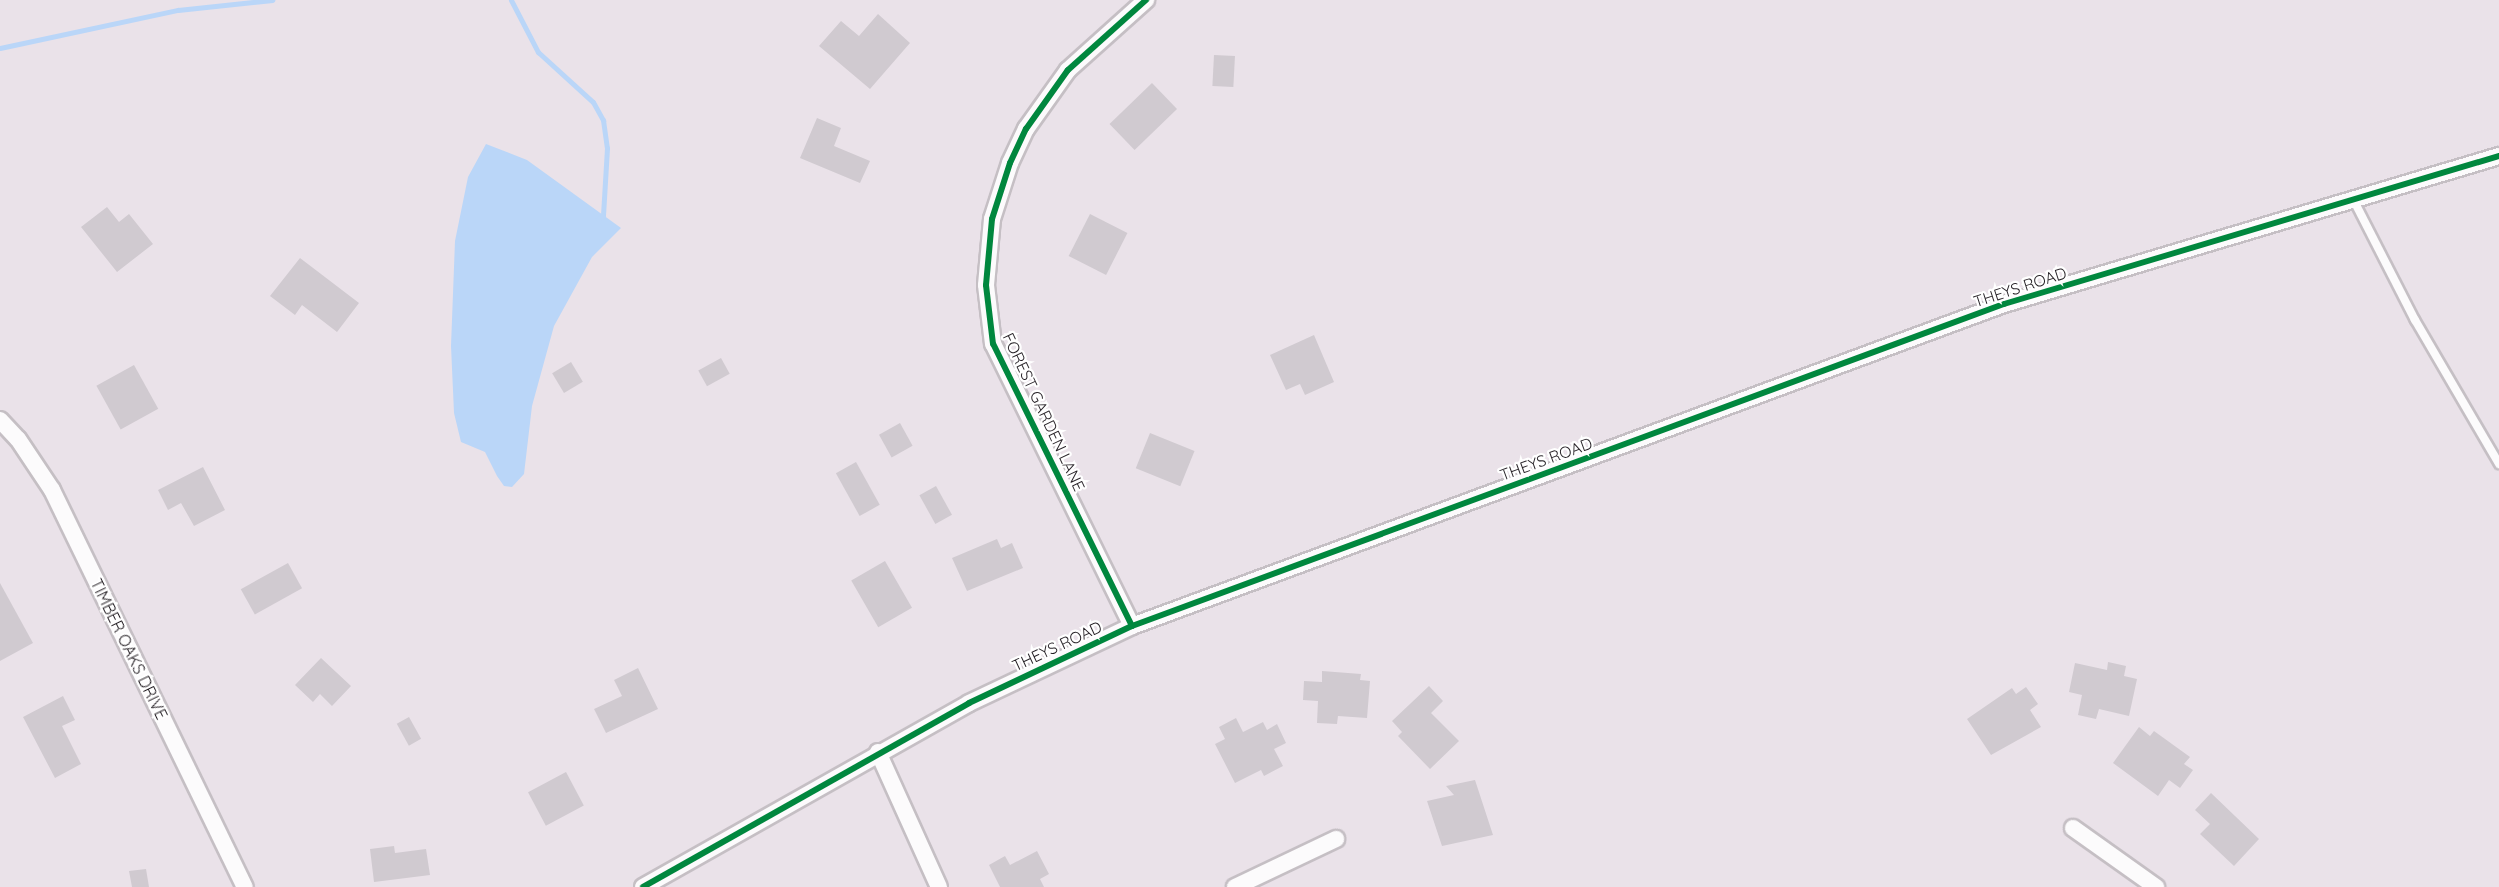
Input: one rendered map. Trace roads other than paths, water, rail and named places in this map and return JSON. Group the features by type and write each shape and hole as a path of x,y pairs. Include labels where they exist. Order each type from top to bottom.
{"street":[{"name":"FOREST GARDEN LANE","path":"1132,626 993,344 986,285 992,219 1010,162 1026,129 1068,70 1146,0"},
{"name":"THEYS ROAD","path":"643,887 878,752 969,703 1132,626 2004,304 2499,156"},
{"name":"TIMBER OAKS DRIVE","path":"0,420 18,439 52,490 245,887"},
{"path":"878,752 939,887"},
{"path":"2073,828 2156,887"},
{"path":"1235,887 1336,839"}],"lane":[{"path":"2353,199 2415,320 2499,464"}],"water":[{"path":"486,144 527,160 621,228 592,257 554,326 532,406 524,474 512,487 504,486 485,452 461,442 454,413 451,346 455,241 468,177"}],"waterway":[{"path":"0,48 178,10 272,0"},
{"path":"511,0 538,52 593,102 603,120 607,148 603,216 598,219"}]}
